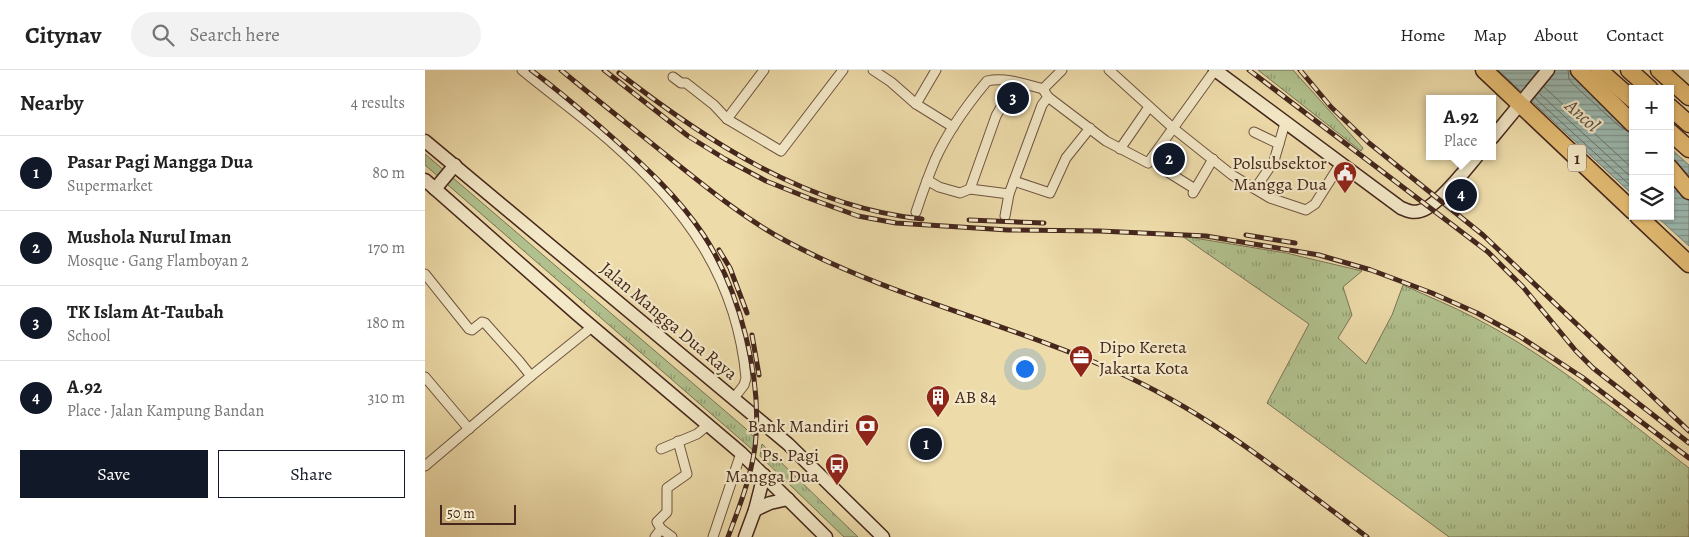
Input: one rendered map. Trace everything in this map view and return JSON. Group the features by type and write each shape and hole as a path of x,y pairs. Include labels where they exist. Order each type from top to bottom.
{"highway":[{"name":"1","path":"1484,70 1523,102 1629,207"},
{"path":"1579,70 1629,120"},
{"path":"1599,70 1629,96"},
{"path":"1629,70 1646,85"},
{"path":"1645,70 1662,85"},
{"path":"1659,70 1689,97"},
{"path":"1674,96 1689,109"},
{"path":"1674,111 1689,124"},
{"path":"1674,135 1689,148"},
{"path":"1674,173 1689,191"},
{"path":"1642,220 1689,264"}],"main road":[{"path":"1215,70 1401,208 1411,212 1422,211 1443,194 1473,160"},
{"path":"1496,133 1548,70"},
{"name":"Jalan Mangga Dua Raya","path":"425,141 789,444 883,537"},
{"path":"435,189 455,166"},
{"path":"425,180 592,327 741,452 826,537"},
{"path":"745,537 755,510 764,475"},
{"path":"755,510 770,503 788,499"}],"street":[{"path":"522,70 611,141 656,185 700,240 725,288 740,335 746,378 745,385 734,398"},
{"path":"727,118 764,70"},
{"path":"673,77 681,83 686,83 727,118 781,151 843,70"},
{"path":"873,70 891,82 916,104 953,127"},
{"path":"916,104 936,70"},
{"path":"1005,216 1009,194 1046,93 1062,70"},
{"path":"1109,70 1173,128 1255,189 1277,201 1306,210 1315,204 1341,163"},
{"path":"916,212 935,160 953,127 988,80 1015,82 1046,93 1106,141 1147,163 1215,70"},
{"path":"970,188 997,116 1015,82"},
{"path":"1120,149 1149,107"},
{"path":"1255,189 1274,161 1285,123"},
{"path":"1014,182 1050,194 1066,158 1090,128"},
{"path":"1253,132 1279,144"},
{"path":"1154,155 1159,160 1163,169 1194,191 1213,159"},
{"path":"927,180 939,187 960,193 970,188 1009,194"},
{"path":"425,274 469,329 473,330 482,322 485,322 531,376"},
{"path":"425,466 592,327"},
{"path":"427,382 469,429"},
{"path":"661,449 697,434 708,425"},
{"path":"672,537 661,529 657,522 667,512 667,488 687,474 678,441"},
{"path":"713,537 741,452"},
{"path":"655,537 661,529"}],"green space":[{"path":"1258,70 1293,70 1363,148 1361,151"},
{"path":"425,154 745,428 755,438 754,451 425,165"},
{"path":"1182,236 1286,253 1362,271 1343,287 1352,315 1338,338 1366,364 1392,315 1403,285 1504,334 1559,369 1689,468 1689,537 1449,537 1267,403 1309,324"},
{"path":"762,444 858,537 844,537 760,456"}],"water":[{"name":"Ancol","path":"1498,70 1585,70 1629,110 1629,191"},
{"path":"1674,152 1689,165 1689,246 1660,220 1674,220"}],"railway":[{"path":"531,70 612,137 672,195 703,234 728,281 746,336 752,365 757,421 751,470 728,537"},
{"path":"561,70 712,192 786,241 866,278 1033,338 1115,371 1149,387 1214,425 1276,468 1367,537"},
{"path":"604,70 688,136 725,159 766,181 858,216 896,223 1008,230 1100,231 1206,236 1319,255 1371,270 1432,293 1477,313 1519,336 1582,377 1689,458"},
{"path":"1249,70 1488,252 1523,287 1576,351 1593,368 1689,443"},
{"path":"1300,70 1331,107 1369,143 1483,235 1689,431"},
{"path":"619,73 653,99 724,146 799,186 839,201 880,212 922,219"},
{"path":"969,220 1044,223"},
{"path":"1246,235 1295,243"},
{"path":"719,250 730,268 747,313"},
{"path":"752,335 759,375"}],"place":[{"name":"TK Islam At-Taubah","path":"1013,98"},
{"name":"Mushola Nurul Iman","path":"1169,159"},
{"name":"Polsubsektor Mangga Dua","path":"1345,194"},
{"name":"A.92","path":"1461,195"},
{"name":"Dipo Kereta Jakarta Kota","path":"1081,378"},
{"name":"AB 84","path":"938,418"},
{"name":"Pasar Pagi Mangga Dua","path":"926,444"},
{"name":"Bank Mandiri","path":"867,447"},
{"name":"Ps. Pagi Mangga Dua","path":"837,486"}]}
